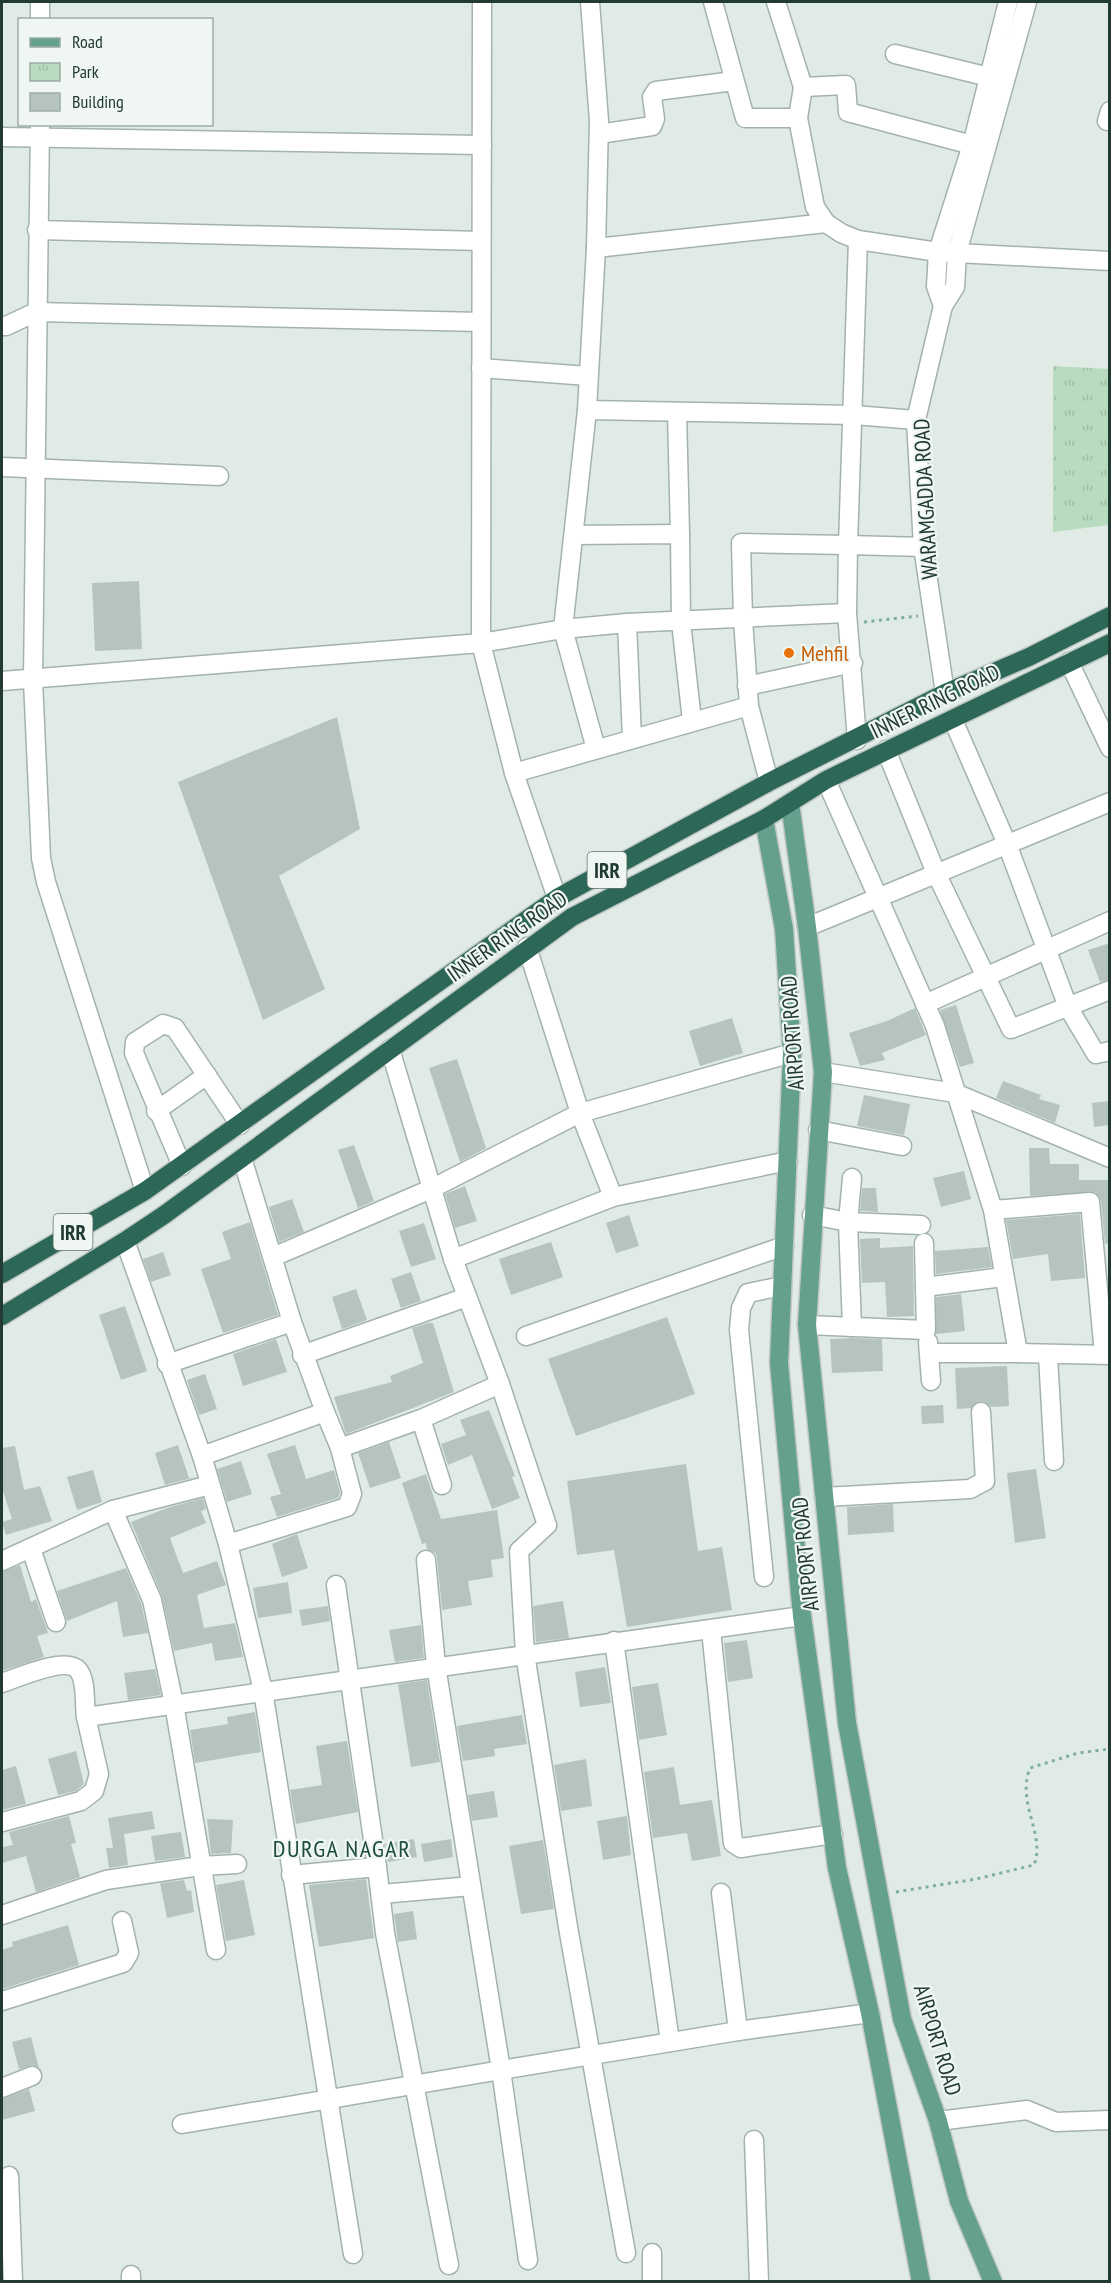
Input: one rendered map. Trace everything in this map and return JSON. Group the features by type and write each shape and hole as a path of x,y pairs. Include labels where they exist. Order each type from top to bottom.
{"highway":[{"name":"INNER RING ROAD","path":"2,1274 145,1191 182,1166 557,898 769,782 857,740 945,693 1029,657 1110,616"},
{"name":"INNER RING ROAD","path":"2,1316 125,1241 242,1158 527,947 572,917 764,819 826,780 1110,643"}],"main road":[{"name":"AIRPORT ROAD","path":"790,803 823,1072 812,1215 807,1324 847,1723 902,2019 938,2121 959,2201 993,2282"},
{"name":"AIRPORT ROAD","path":"764,819 784,929 792,1053 779,1363 802,1616 837,1868 870,2013 921,2282"},
{"path":"802,1616 835,1612"}],"street":[{"path":"40,2 40,18"},
{"path":"482,2 481,643 514,773 557,898"},
{"path":"590,2 599,134 597,248 587,410 563,629 596,750"},
{"path":"713,2 745,118 798,118"},
{"path":"776,2 802,87 798,118 815,207 826,223 858,240 938,252 1110,261"},
{"name":"WARAMGADDA ROAD","path":"943,306 936,286 938,252 972,145 1008,2"},
{"name":"WARAMGADDA ROAD","path":"945,693 923,547 916,420 943,306 955,287 957,253 1027,2"},
{"path":"895,54 989,77"},
{"path":"599,134 652,126 655,120 652,97 656,92 734,81"},
{"path":"802,87 846,85 848,112 972,145"},
{"path":"2,137 40,131 482,146"},
{"path":"40,131 33,680 42,866 145,1191"},
{"path":"597,248 826,223"},
{"path":"37,230 481,241"},
{"path":"857,740 853,663 847,618 858,240"},
{"path":"2,326 36,312 481,321"},
{"path":"481,368 588,376"},
{"path":"587,410 854,415 916,420"},
{"path":"677,412 681,622 692,721"},
{"path":"2,467 219,476"},
{"path":"574,535 680,534"},
{"path":"769,782 749,706 742,619 741,543 923,547"},
{"path":"2,681 481,643 563,629 627,623 847,618"},
{"path":"627,623 632,738"},
{"path":"1069,662 1110,747"},
{"path":"747,687 853,663"},
{"path":"514,773 749,706"},
{"path":"953,720 1007,844 1068,1007 1096,1054 1110,1051"},
{"path":"886,750 936,873 1011,1029 1110,990"},
{"path":"826,780 925,1004 955,1093 993,1210 1018,1353"},
{"path":"807,927 1110,802"},
{"path":"925,1004 1110,921"},
{"path":"527,947 580,1113 613,1197"},
{"path":"182,1166 156,1111 134,1053 135,1042 163,1024 175,1028 240,1125"},
{"path":"390,1049 453,1259 500,1384 547,1525 519,1551 525,1654 627,2253"},
{"path":"273,1257 431,1189 580,1113 792,1053"},
{"path":"823,1072 955,1093 1110,1158"},
{"path":"156,1111 207,1075"},
{"path":"818,1131 902,1146"},
{"path":"228,1544 347,1507 352,1494 340,1448 302,1355 242,1158"},
{"path":"453,1259 613,1197 788,1161"},
{"path":"852,1178 848,1222 852,1327"},
{"path":"931,1353 1107,1355 1090,1202 993,1210"},
{"path":"812,1215 922,1234 926,1330 931,1353 931,1382"},
{"path":"125,1241 167,1364 202,1456 228,1544 263,1691 353,2254"},
{"path":"526,1336 784,1246"},
{"path":"925,1287 1003,1277"},
{"path":"764,1577 739,1330 741,1308 748,1293 782,1286"},
{"path":"302,1355 467,1297"},
{"path":"167,1364 292,1322"},
{"path":"807,1324 926,1330"},
{"path":"1048,1356 1054,1461"},
{"path":"340,1448 421,1419 500,1384"},
{"path":"202,1456 325,1412"},
{"path":"824,1497 970,1489 985,1481 981,1412"},
{"path":"421,1419 442,1485"},
{"path":"2,1561 31,1550 113,1510 210,1485"},
{"path":"113,1510 153,1600 174,1704 216,1950"},
{"path":"31,1550 56,1622"},
{"path":"426,1560 436,1666 501,2070 528,2260"},
{"path":"336,1585 352,1680 382,1894 385,1933 448,2265"},
{"path":"86,1717 802,1616"},
{"path":"711,1630 733,1843 741,1848 833,1834"},
{"path":"614,1641 670,2042"},
{"path":"2,1683 50,1667 72,1666 82,1677 86,1717 99,1774 94,1791 81,1801 2,1822"},
{"path":"2,1915 106,1880 200,1866 237,1864"},
{"path":"291,1875 377,1867"},
{"path":"382,1894 471,1886"},
{"path":"722,1893 738,2031"},
{"path":"2,2001 123,1963 129,1953 122,1921"},
{"path":"182,2124 738,2031 870,2013"},
{"path":"2,2088 32,2076"},
{"path":"938,2121 1020,2110 1027,2110 1056,2122 1110,2120"},
{"path":"754,2140 759,2282"},
{"path":"9,2176 13,2282"},
{"path":"652,2253 652,2282"}],"path":[{"path":"847,618 933,614"},
{"path":"879,1895 976,1879 1034,1865 1037,1848 1024,1791 1030,1768 1078,1753 1110,1749"}],"green space":[{"path":"1053,366 1109,369 1109,525 1053,532"}],"building":[{"path":"139,581 142,649 95,651 92,583"},
{"path":"337,717 360,829 279,876 325,989 263,1020 178,782"},
{"path":"1110,943 1110,979 1100,982 1088,950"},
{"path":"956,1005 974,1063 960,1067 940,1010"},
{"path":"915,1008 926,1035 882,1053 885,1060 860,1066 849,1033 887,1021"},
{"path":"732,1018 743,1053 700,1066 689,1031"},
{"path":"457,1059 486,1148 460,1162 429,1068"},
{"path":"1003,1081 1041,1095 1039,1099 1060,1105 1055,1123 996,1098"},
{"path":"864,1095 910,1104 904,1135 857,1126"},
{"path":"1110,1101 1110,1125 1094,1127 1092,1103"},
{"path":"354,1145 374,1201 358,1208 338,1150"},
{"path":"1029,1148 1049,1148 1050,1164 1079,1164 1079,1180 1110,1180 1110,1243 1105,1244 1101,1201 1095,1192 1030,1196"},
{"path":"964,1171 971,1199 941,1207 933,1178"},
{"path":"465,1186 477,1221 455,1228 445,1194"},
{"path":"862,1188 876,1188 878,1212 860,1211"},
{"path":"292,1199 304,1232 279,1242 269,1207"},
{"path":"1080,1214 1085,1278 1051,1281 1048,1254 1013,1259 1006,1220"},
{"path":"629,1215 639,1246 616,1253 606,1223"},
{"path":"250,1222 278,1315 223,1333 201,1269 231,1259 222,1232"},
{"path":"424,1223 436,1259 411,1267 399,1231"},
{"path":"880,1238 880,1248 913,1246 914,1316 887,1317 885,1282 862,1283 860,1239"},
{"path":"551,1242 563,1277 511,1295 499,1259"},
{"path":"988,1247 992,1267 936,1274 935,1251"},
{"path":"163,1252 171,1275 151,1282 143,1259"},
{"path":"411,1272 421,1301 401,1308 391,1279"},
{"path":"356,1289 367,1320 342,1329 332,1297"},
{"path":"961,1294 965,1331 936,1334 936,1297"},
{"path":"125,1306 147,1371 121,1380 99,1315"},
{"path":"667,1317 695,1394 576,1436 548,1359"},
{"path":"433,1323 454,1392 346,1434 334,1397 392,1382 390,1376 423,1363 412,1328"},
{"path":"276,1339 287,1372 243,1386 233,1354"},
{"path":"830,1339 882,1339 883,1371 832,1373"},
{"path":"1007,1366 1009,1406 991,1407 981,1401 971,1408 957,1409 955,1368"},
{"path":"205,1374 217,1409 199,1415 187,1380"},
{"path":"943,1405 944,1423 922,1424 921,1406"},
{"path":"489,1410 515,1476 512,1477 520,1498 492,1509 472,1455 448,1465 441,1444 466,1435 460,1420"},
{"path":"389,1442 401,1478 370,1488 358,1453"},
{"path":"178,1445 189,1478 196,1477 165,1485 155,1453"},
{"path":"295,1445 306,1479 334,1470 340,1493 338,1498 277,1517 270,1497 281,1494 267,1454"},
{"path":"15,1446 24,1490 40,1486 52,1521 6,1535 2,1522 12,1519 2,1488 2,1448"},
{"path":"241,1461 252,1494 227,1502 217,1469"},
{"path":"686,1464 698,1551 722,1547 732,1610 627,1627 614,1550 577,1555 567,1481"},
{"path":"1036,1469 1046,1538 1015,1543 1007,1473"},
{"path":"93,1470 102,1502 77,1510 67,1477"},
{"path":"426,1474 441,1519 497,1510 504,1558 491,1560 493,1577 468,1581 472,1605 442,1610 437,1558 435,1553 427,1549 426,1543 422,1544 402,1483"},
{"path":"203,1498 206,1509 201,1511 206,1523 170,1538 183,1573 217,1561 226,1585 197,1595 204,1628 235,1623 243,1657 215,1661 212,1643 174,1651 162,1596 131,1522 167,1508"},
{"path":"893,1504 894,1532 848,1535 847,1507"},
{"path":"297,1534 308,1568 282,1577 272,1544"},
{"path":"20,1565 31,1602 36,1599 48,1633 37,1636 44,1657 2,1671 2,1572"},
{"path":"126,1568 141,1603 148,1633 123,1637 117,1601 67,1621 57,1591"},
{"path":"288,1582 292,1613 258,1618 253,1588"},
{"path":"563,1601 569,1638 536,1642 533,1606"},
{"path":"328,1606 330,1621 302,1626 299,1610"},
{"path":"421,1625 424,1658 395,1662 389,1630"},
{"path":"747,1640 753,1678 728,1682 724,1643"},
{"path":"605,1667 611,1703 580,1707 575,1672"},
{"path":"155,1669 161,1695 128,1700 124,1673"},
{"path":"427,1680 440,1762 411,1767 398,1684"},
{"path":"658,1683 667,1735 639,1740 632,1687"},
{"path":"255,1712 261,1752 195,1763 190,1730 228,1724 227,1717"},
{"path":"522,1715 527,1744 494,1749 495,1756 463,1761 457,1726"},
{"path":"347,1741 358,1812 296,1824 290,1790 322,1785 316,1746"},
{"path":"76,1751 84,1784 76,1791 58,1795 48,1759"},
{"path":"586,1759 592,1806 561,1811 554,1765"},
{"path":"16,1766 26,1804 2,1810 2,1770"},
{"path":"674,1767 680,1805 712,1800 721,1856 692,1861 687,1833 653,1838 644,1772"},
{"path":"494,1791 498,1817 472,1821 468,1795"},
{"path":"152,1811 155,1829 124,1834 128,1865 109,1868 106,1848 113,1848 108,1818"},
{"path":"69,1816 76,1843 71,1844 80,1877 36,1892 26,1856 2,1863 2,1847 13,1845 9,1832"},
{"path":"627,1816 631,1855 603,1860 597,1821"},
{"path":"207,1819 233,1820 231,1853 211,1854"},
{"path":"181,1832 185,1857 155,1861 151,1836"},
{"path":"414,1839 417,1857 388,1862 385,1844"},
{"path":"451,1839 453,1857 424,1862 421,1844"},
{"path":"543,1840 554,1909 521,1914 509,1846"},
{"path":"366,1879 374,1938 319,1947 309,1885"},
{"path":"184,1880 187,1891 191,1890 194,1912 167,1918 160,1883"},
{"path":"244,1880 255,1935 226,1941 216,1885"},
{"path":"413,1911 417,1939 398,1942 394,1914"},
{"path":"68,1925 79,1965 2,1989 2,1950 13,1946 12,1942"},
{"path":"31,2037 39,2068 33,2065 19,2069 12,2042"},
{"path":"29,2089 35,2111 2,2120 2,2099"}],"place":[{"name":"Mehfil","path":"789,653"}],"district":[{"name":"DURGA NAGAR","path":"342,1848"}]}
